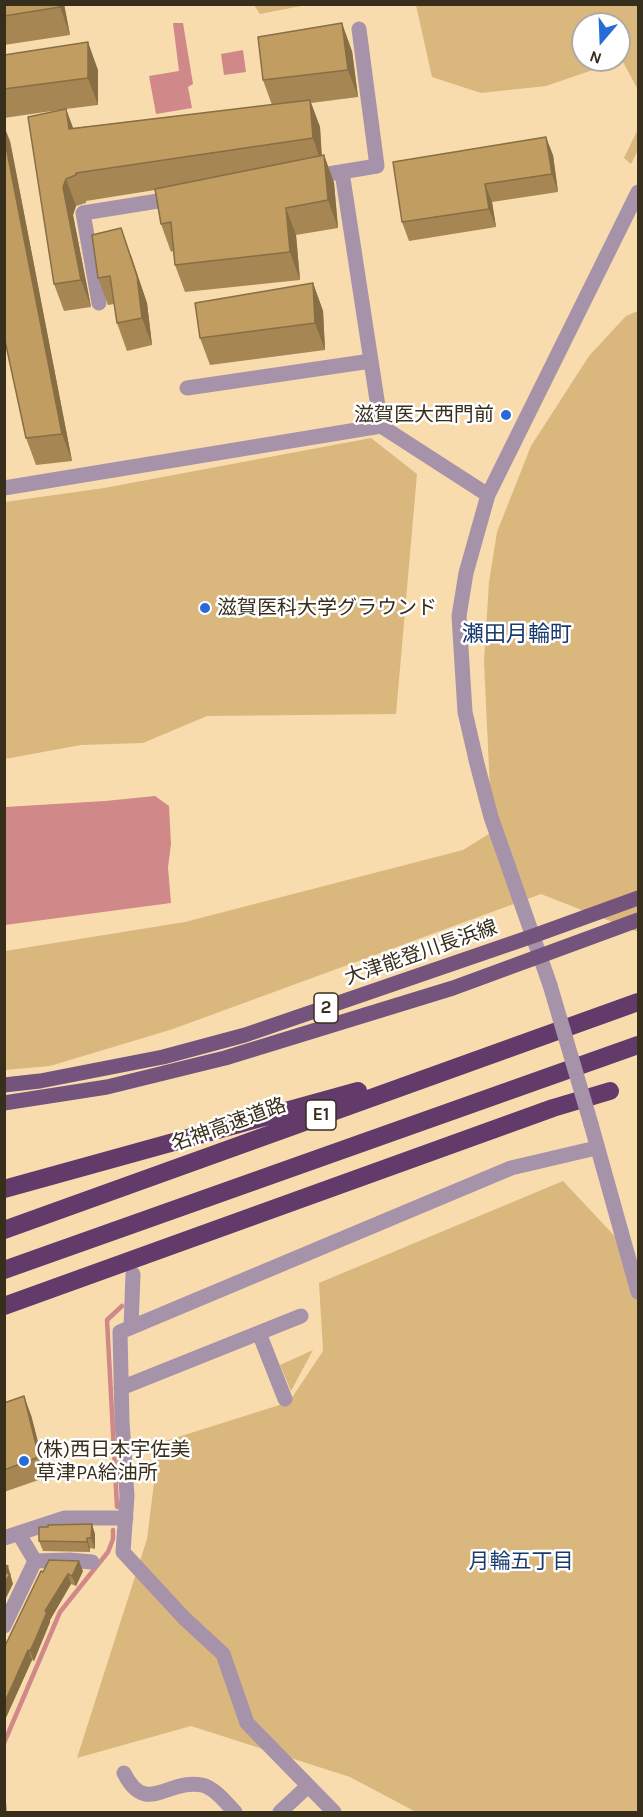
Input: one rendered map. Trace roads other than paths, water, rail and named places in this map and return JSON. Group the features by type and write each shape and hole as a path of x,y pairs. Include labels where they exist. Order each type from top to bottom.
{"highway":[{"name":"名神高速道路","path":"4,1230 639,1002"},
{"name":"E1","path":"4,1270 639,1045"},
{"path":"4,1188 469,1062"},
{"path":"4,1306 553,1107 610,1091"}],"main road":[{"name":"大津能登川長浜線","path":"4,1085 40,1081 163,1057 245,1035 639,898"},
{"name":"大津能登川長浜線","path":"4,1103 107,1087 225,1058 453,988 639,921"}],"street":[{"path":"295,179 376,166 359,29"},
{"path":"342,172 381,426"},
{"path":"639,192 488,495 466,573 459,616 465,712 490,817 550,985 639,1292"},
{"path":"99,303 83,213 189,196"},
{"path":"187,388 371,361"},
{"path":"4,488 381,426 488,495"},
{"path":"328,1810 248,1723 223,1654 184,1618 123,1552 127,1496 120,1332 511,1168 596,1148"},
{"path":"132,1328 133,1274"},
{"path":"121,1388 301,1316"},
{"path":"259,1332 285,1399"},
{"path":"34,1561 12,1536 65,1518 126,1518"},
{"path":"34,1561 92,1562"},
{"path":"4,1626 34,1561"},
{"path":"124,1773 131,1788 144,1796 159,1794 188,1784 204,1785 216,1793 235,1812"},
{"path":"280,1812 308,1786"}],"waterway":[{"path":"117,1507 107,1320 122,1306"},
{"path":"4,1743 60,1612 108,1552 113,1539 113,1530"},
{"path":"4,1803 5,1812"}],"place":[{"name":"滋賀医大西門前","path":"506,415"},
{"name":"滋賀医科大学グラウンド","path":"205,608"},
{"name":"(株)西日本宇佐美 草津PA給油所","path":"24,1461"}],"district":[{"name":"瀬田月輪町","path":"517,635"},
{"name":"月輪五丁目","path":"521,1562"}]}
